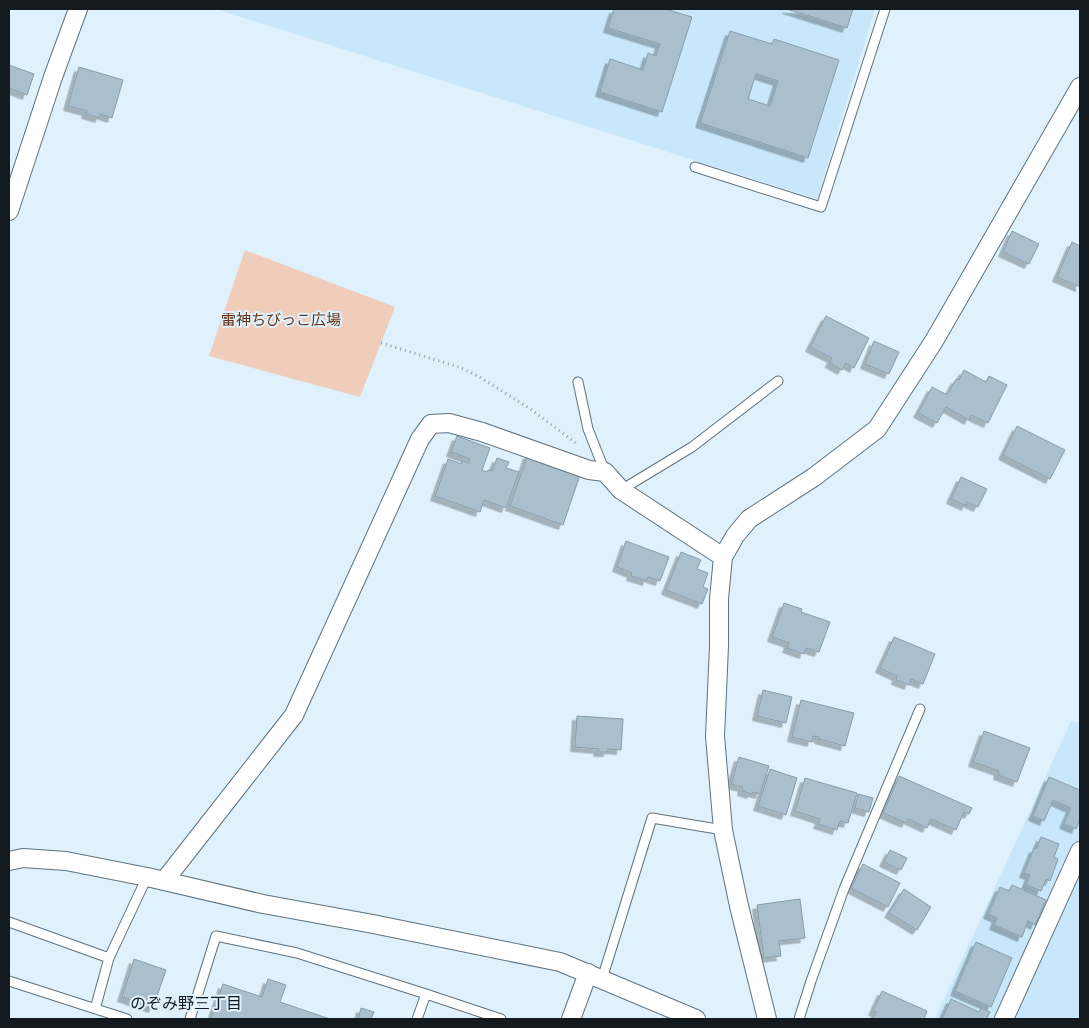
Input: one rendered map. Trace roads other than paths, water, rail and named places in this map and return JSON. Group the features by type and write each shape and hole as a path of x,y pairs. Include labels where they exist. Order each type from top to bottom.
{"street":[{"path":"9,211 53,77 78,9"},
{"path":"767,1019 739,906 724,830 715,736 719,599 723,557 735,536 749,519 814,477 877,429 934,341 1080,87"},
{"path":"156,879 294,714 420,439 431,424 449,423 482,432 589,470 606,472 622,490 723,557"},
{"path":"1004,1019 1080,851"},
{"path":"9,862 23,858 66,861 156,879 263,904 560,962 696,1019"},
{"path":"571,1019 595,976"}],"lane":[{"path":"694,167 821,207 885,9"},
{"path":"622,490 692,446 778,381"},
{"path":"578,382 588,429 606,472"},
{"path":"799,1019 844,889 920,709"},
{"path":"595,976 652,818 724,830"},
{"path":"95,1009 109,958 156,879"},
{"path":"9,922 109,958"},
{"path":"190,1019 216,936 297,953 501,1019"},
{"path":"9,981 127,1019"},
{"path":"417,1019 426,994"}],"district":[{"name":"のぞみ野三丁目","path":"186,1003"}],"park label":[{"name":"雷神ちびっこ広場","path":"281,320"}]}
